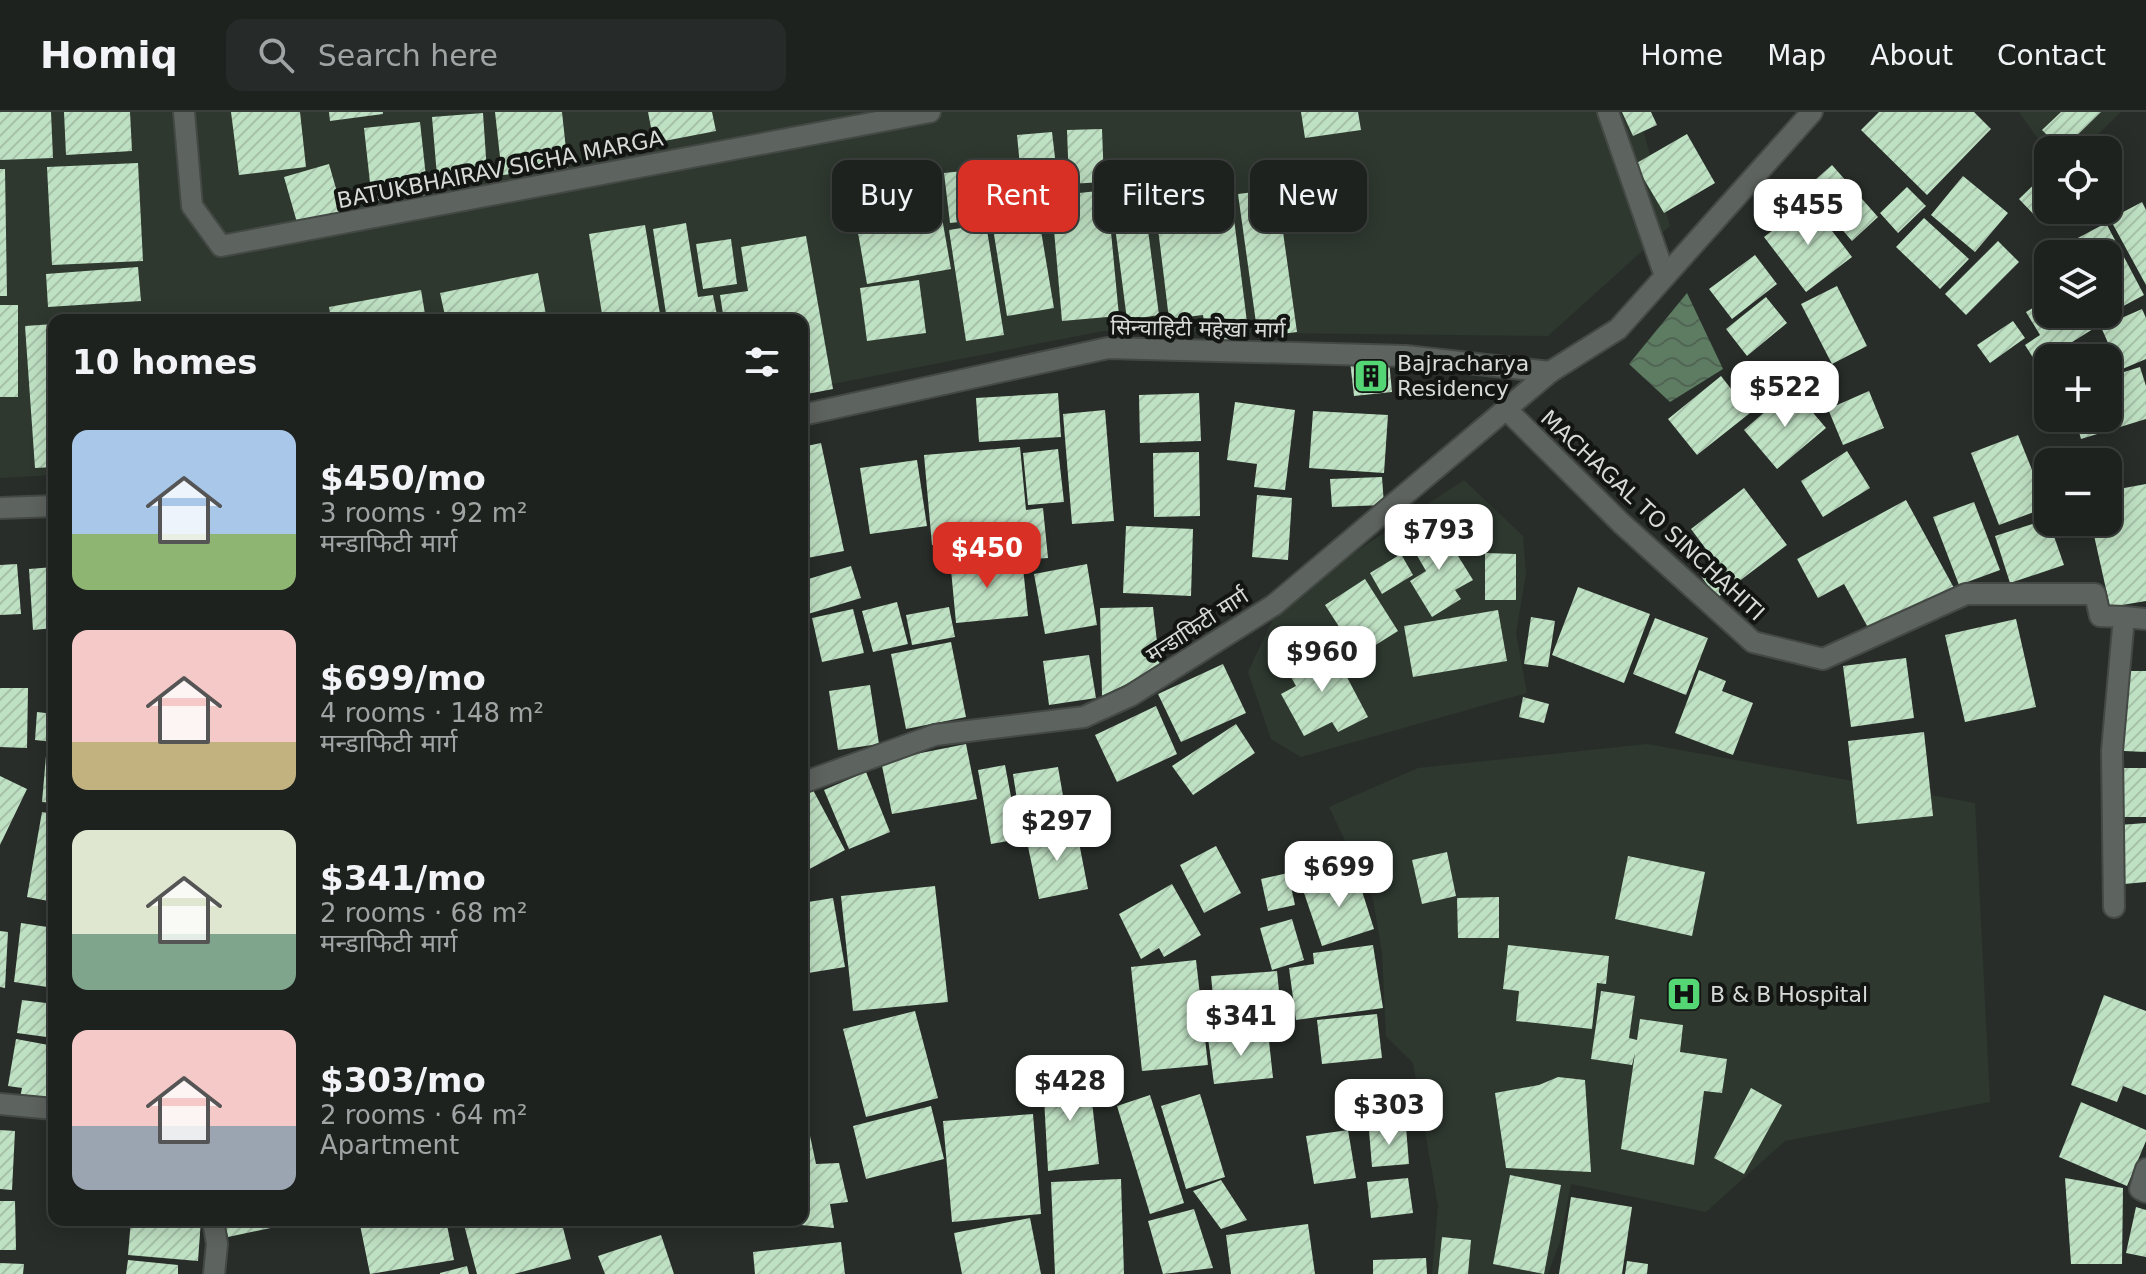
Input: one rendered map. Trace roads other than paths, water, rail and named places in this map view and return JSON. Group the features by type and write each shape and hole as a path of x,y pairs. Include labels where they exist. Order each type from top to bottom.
{"street":[{"name":"BATUKBHAIRAV SICHA MARGA","path":"184,112 192,206 221,246 901,115 930,112"},
{"path":"1608,112 1665,276"},
{"name":"मन्डाफिटी मार्ग","path":"808,781 935,735 1084,717 1130,696 1274,605 1550,372 1618,329 1812,112"},
{"name":"सिन्चाहिटी महेखा मार्ग","path":"808,414 1108,348 1406,356 1550,372"},
{"name":"MACHAGAL TO SINCHAHITI","path":"1507,410 1621,523 1753,642 1823,659 1966,594 2095,594 2100,616 2124,617"},
{"path":"0,508 48,506"},
{"path":"2114,907 2112,751 2124,617 2146,619"},
{"path":"0,1104 48,1108"},
{"path":"2146,1169 2140,1189 2146,1192"},
{"path":"214,1226 217,1244 214,1274"}],"water":[{"path":"1687,293 1723,369 1670,402 1629,364"}],"place":[{"name":"Bajracharya Residency","path":"1371,376"},
{"name":"B & B Hospital","path":"1684,994"}]}
